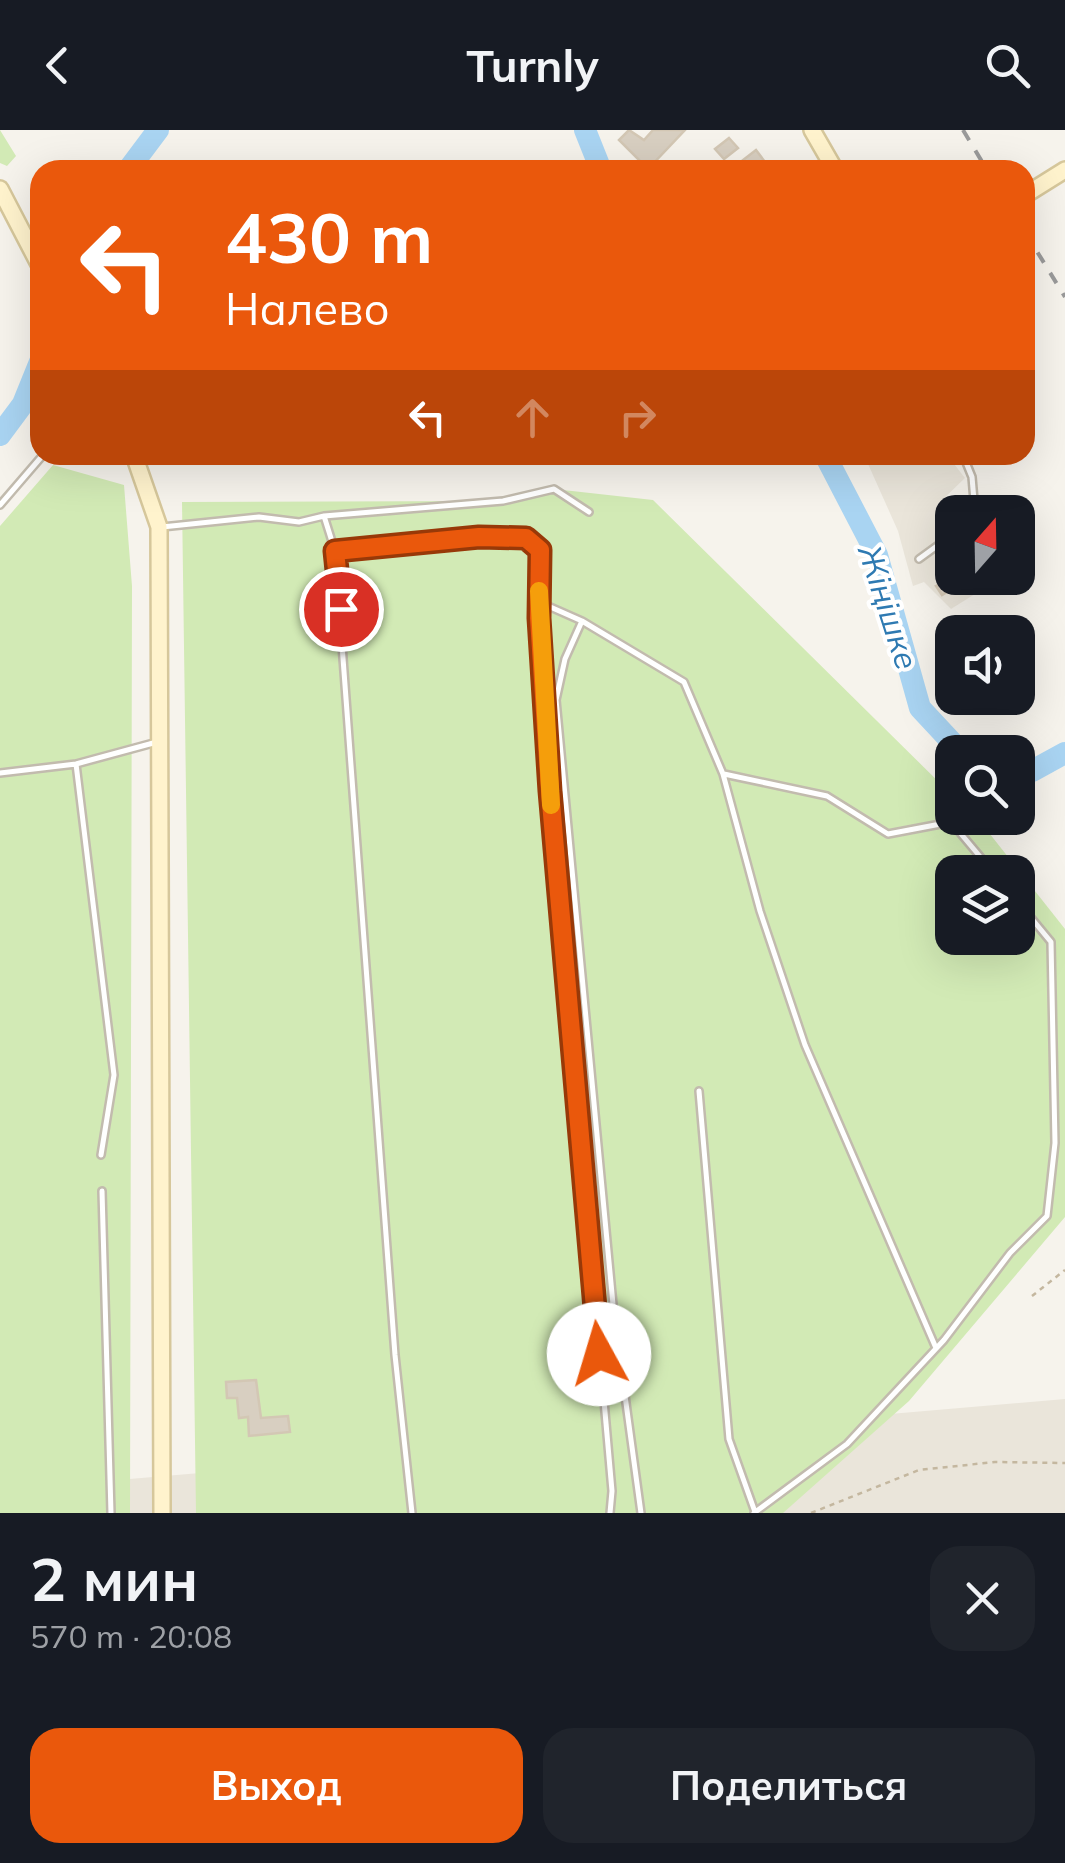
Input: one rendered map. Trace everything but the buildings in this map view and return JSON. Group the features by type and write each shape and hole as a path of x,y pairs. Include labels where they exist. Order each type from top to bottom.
{"street":[{"path":"812,130 829,160"},
{"path":"1035,190 1065,170"},
{"path":"0,189 30,247"},
{"path":"137,465 159,527 162,1513"}],"lane":[{"path":"0,505 34,465"},
{"path":"967,465 974,495"},
{"path":"159,527 260,517 298,522 324,516 503,500 554,488 589,512"},
{"path":"324,516 335,551 412,1513"},
{"path":"335,551 479,537 526,538 540,550 539,602 550,791 612,1492 610,1513"},
{"path":"919,559 935,547"},
{"path":"539,602 582,621 684,682 723,774 760,912 804,1045 936,1348"},
{"path":"582,621 565,659 556,700 614,1315 641,1513"},
{"path":"0,773 76,764 152,746 160,740"},
{"path":"76,764 114,1075 101,1155"},
{"path":"723,774 827,796 888,834 951,822 979,855"},
{"path":"699,1091 729,1439 754,1513 847,1444 936,1348 1010,1253 1048,1216 1055,1143 1050,942 1035,923"},
{"path":"102,1191 111,1513"}],"path":[{"path":"1032,1296 1065,1270"},
{"path":"811,1513 919,1470 995,1462 1065,1463"}],"shaded area":[{"path":"868,465 955,465 965,478 947,495 935,495 935,593 924,582 913,586 898,531"},
{"path":"937,595 973,595 951,609"},
{"path":"1065,1399 1065,1513 0,1513 0,1490"}],"green space":[{"path":"0,130 16,156 7,166 0,163"},
{"path":"53,465 124,485 132,586 130,1513 0,1513 0,526"},
{"path":"554,489 653,500 935,778 935,835 991,835 1007,855 935,855 935,955 1035,955 1035,891 1065,929 1065,1217 909,1401 783,1513 196,1513 182,502 503,501"}],"waterway":[{"name":"Жіңішке","path":"136,160 158,130"},
{"name":"Жіңішке","path":"585,130 597,160"},
{"name":"Жіңішке","path":"0,435 23,404 30,387"},
{"name":"Жіңішке","path":"830,465 877,555 920,708 945,735"},
{"name":"Жіңішке","path":"1035,769 1065,753"}],"railway":[{"path":"963,130 981,160"},
{"path":"1035,248 1065,297"}],"slow traffic":[{"path":"539,591 551,805"}],"route":[{"path":"341,609 335,551 479,537 526,538 540,550 539,618 550,791 599,1354"}]}
